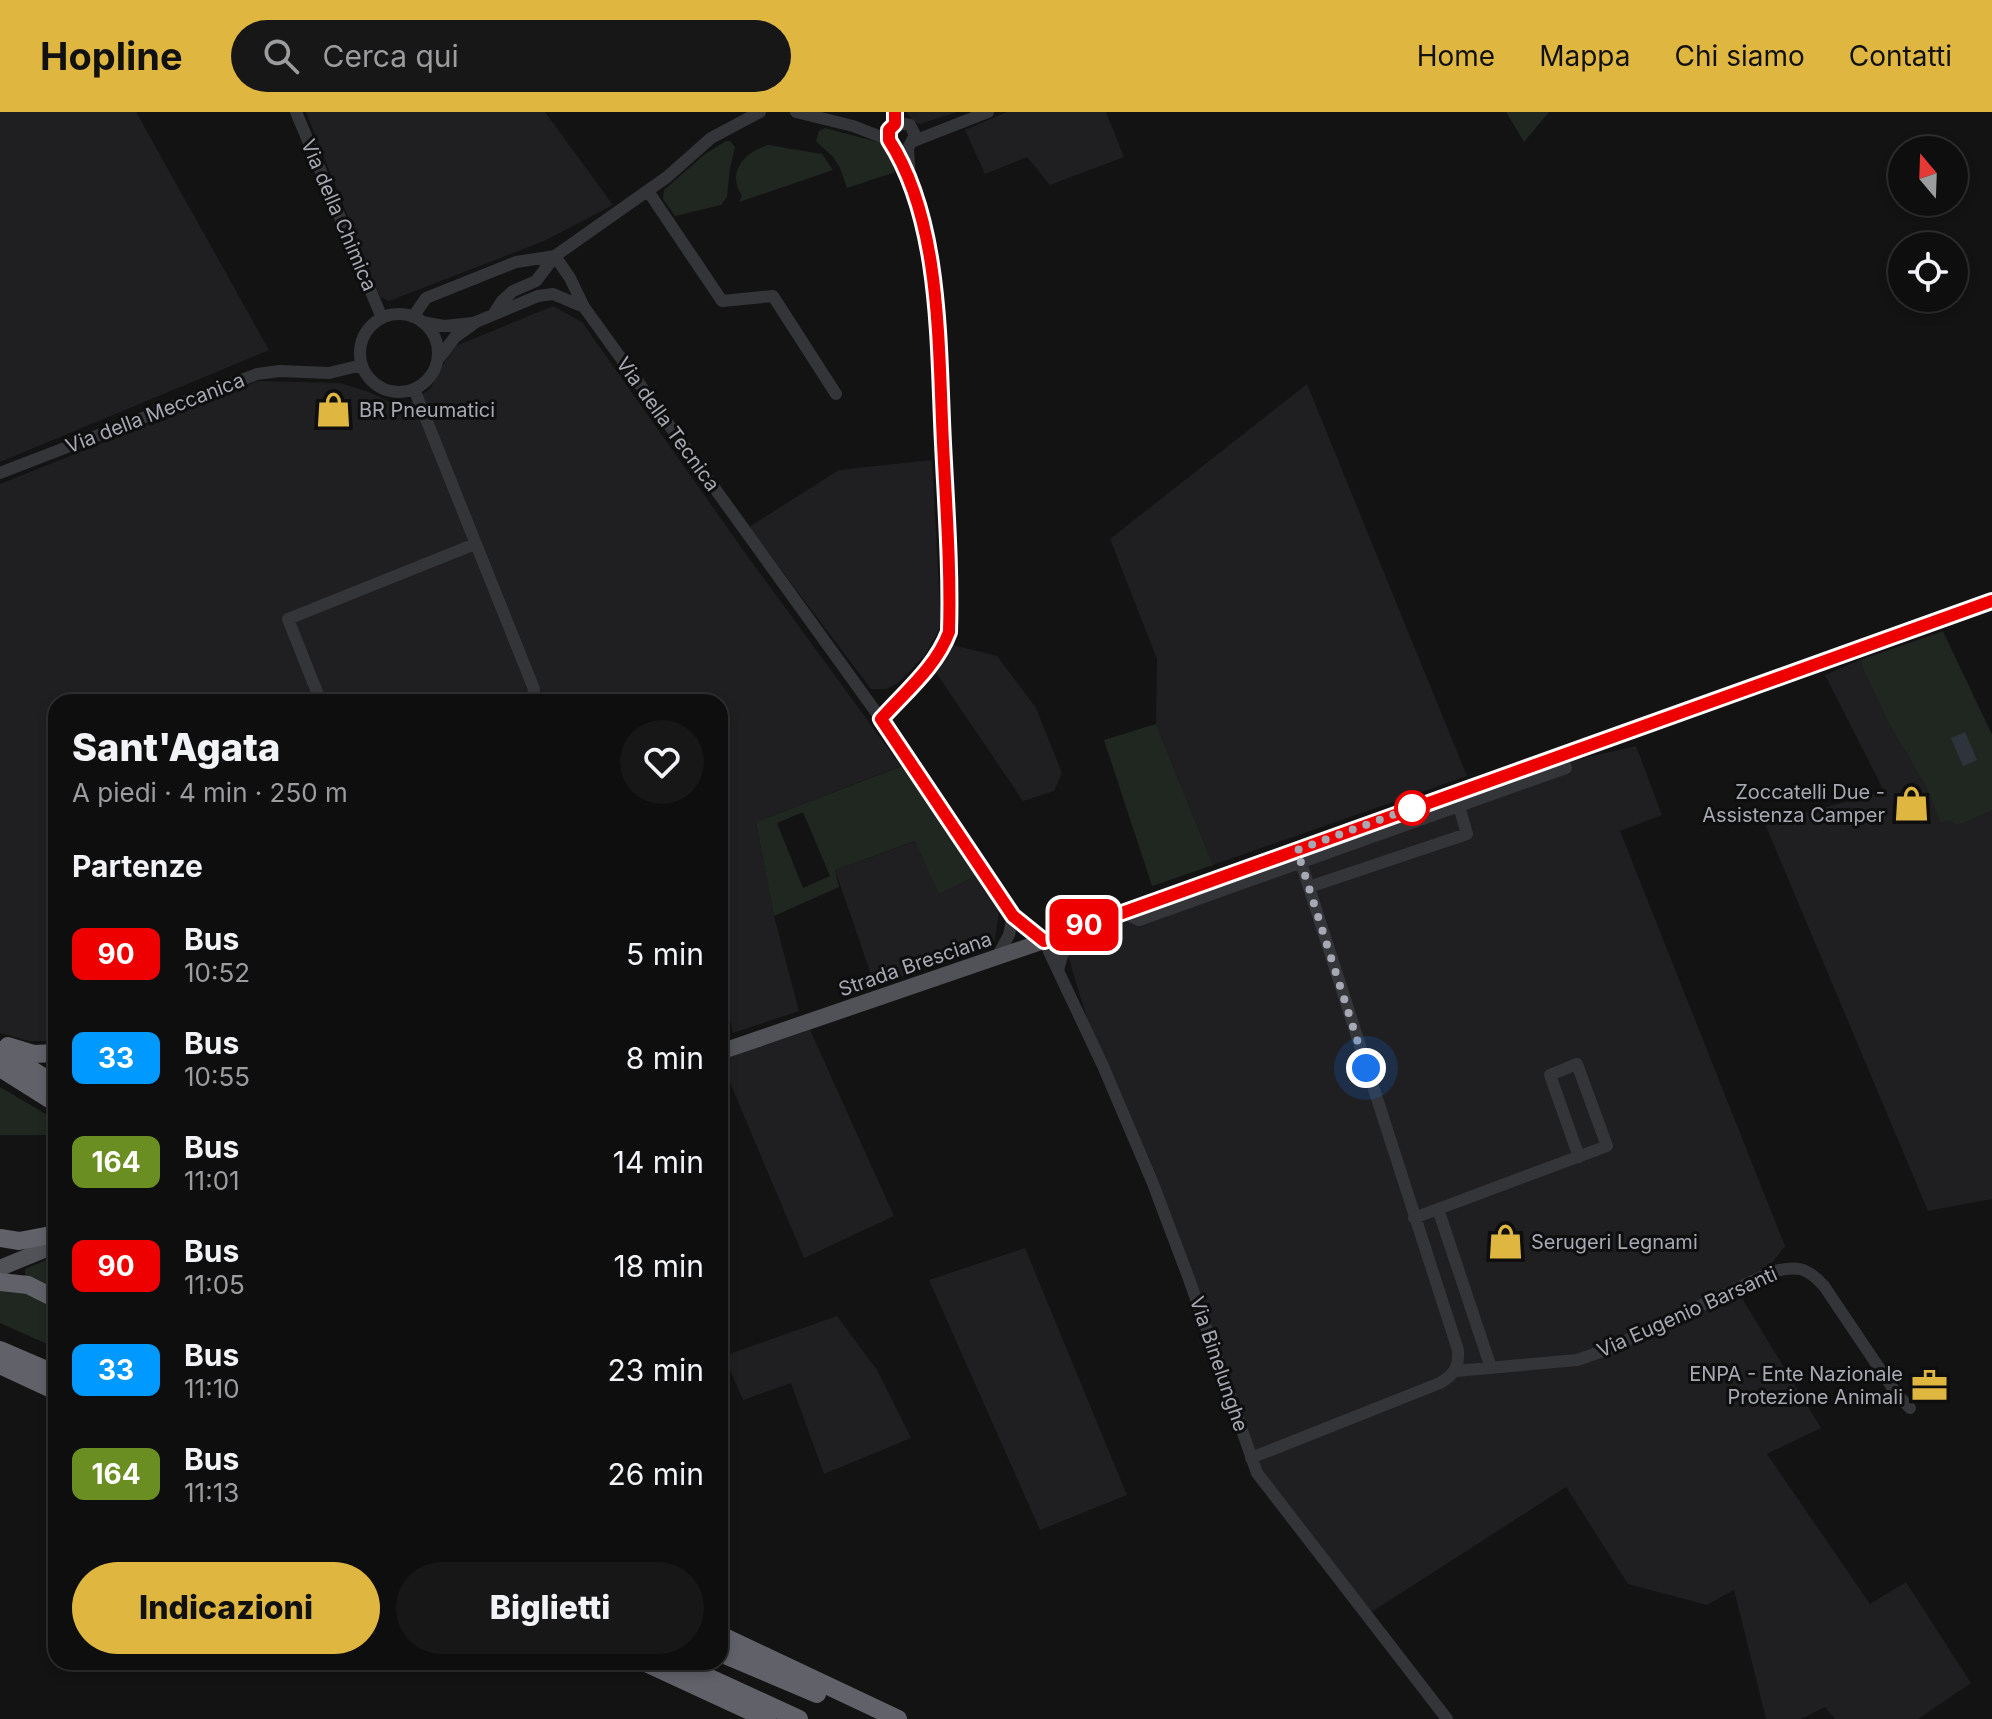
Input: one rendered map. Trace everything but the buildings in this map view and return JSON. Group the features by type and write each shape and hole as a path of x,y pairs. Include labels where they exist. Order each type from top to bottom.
{"highway":[{"path":"0,1042 34,1054 48,1053"},
{"path":"0,1050 48,1080"},
{"path":"0,1068 48,1098"},
{"path":"0,1079 48,1105"},
{"path":"0,1238 19,1241 48,1236"},
{"path":"0,1282 28,1285 48,1295"},
{"path":"0,1350 48,1371"},
{"path":"0,1365 48,1387"},
{"path":"728,1639 898,1719"},
{"path":"728,1656 871,1719"},
{"path":"661,1670 767,1719"},
{"path":"692,1670 799,1719"}],"main road":[{"name":"Strada Bresciana","path":"728,1049 1122,912 1157,906 1298,856 1561,755 1992,601"},
{"path":"0,1268 48,1248"}],"street":[{"name":"Via della Chimica","path":"296,112 382,318"},
{"path":"493,315 513,291 536,281 555,256 648,191 711,138 760,112"},
{"path":"796,112 853,126 935,133 988,112"},
{"path":"881,719 932,664 949,632 937,313 929,254 910,182 901,131"},
{"path":"648,191 722,301 773,296 836,394"},
{"path":"418,319 426,298 516,262 555,256"},
{"name":"Via della Tecnica","path":"555,256 584,307 881,719 1013,916 1044,941"},
{"path":"476,322 444,326 392,315 382,318 363,338 362,365 367,375 383,388 393,391 414,389 433,373 437,361 455,337 476,322 538,296 553,294 584,307"},
{"path":"418,319 432,333 437,346 437,361"},
{"name":"Via della Meccanica","path":"0,473 257,374 280,371 329,373 362,365"},
{"path":"414,389 534,689 533,694"},
{"path":"318,694 288,619 475,544"},
{"name":"Strada Bresciana","path":"1298,856 1459,806 1566,768 1561,755"},
{"path":"1309,887 1467,834 1459,806"},
{"path":"1298,856 1458,1350 1456,1371"},
{"path":"997,957 1009,935 1013,916"},
{"path":"1058,970 1065,946 1082,926"},
{"name":"Via Binelunghe","path":"1044,941 1103,1066 1152,1181 1257,1473 1447,1719"},
{"path":"1414,1218 1579,1157 1607,1146 1577,1064 1550,1075 1579,1157"},
{"path":"1438,1209 1491,1368"},
{"name":"Via Eugenio Barsanti","path":"1251,1458 1440,1383 1456,1371 1577,1360 1606,1350 1772,1272 1791,1267 1803,1268 1818,1280 1896,1393 1910,1408"}],"shaded area":[{"path":"0,112 136,112 269,350 0,462"},
{"path":"306,112 545,112 613,205 544,241 389,301 380,297"},
{"path":"906,112 957,112 920,124"},
{"path":"1007,112 1106,112 1124,157 1050,185 1027,157 985,174 965,130"},
{"path":"1506,112 1549,112 1524,142"},
{"path":"825,128 881,143 891,151 898,171 847,188 833,157 816,141 819,131"},
{"path":"726,141 735,147 727,197 721,205 675,216 663,199 664,190 704,155"},
{"path":"768,145 822,154 833,170 739,202 742,196 736,179 740,164"},
{"path":"553,306 582,322 901,766 756,822 774,916 799,1011 733,1033 728,1013 728,694 48,694 48,1041 29,1041 0,1033 0,484 257,381 340,383 369,392 402,408 430,389 453,347"},
{"path":"1307,384 1467,776 1213,865 1156,724 1157,659 1110,539"},
{"path":"932,460 941,626 925,655 898,683 886,689 871,689 749,527 839,470"},
{"path":"1943,631 1992,734 1992,1199 1928,1211 1765,824 1884,791 1825,675"},
{"path":"1943,632 1992,736 1992,810 1958,825 1948,820 1941,823 1926,786 1890,725 1862,666 1862,660"},
{"path":"953,645 997,656 1036,708 1062,773 1054,791 1023,801 935,671"},
{"path":"1156,724 1213,865 1152,886 1104,740"},
{"path":"1965,732 1977,760 1963,766 1951,738"},
{"path":"1636,746 1662,815 1620,831 1785,1246 1743,1300 1821,1428 1767,1454 1870,1604 1906,1582 1971,1683 1918,1719 1835,1719 1825,1707 1801,1719 1766,1719 1734,1590 1707,1605 1628,1584 1566,1487 1370,1613 1257,1464 1155,1172 1090,1028 1068,956 1072,945 1082,936 1566,762"},
{"path":"902,766 978,875 939,894 915,841 835,870 839,887 774,916 756,822","holes":["803,812 830,876 803,888 777,823"]},
{"path":"916,841 939,894 978,875 1000,906 994,944 875,986 835,870"},
{"path":"810,1030 894,1216 804,1258 728,1078 728,1056"},
{"path":"0,1087 48,1115 48,1135 0,1135"},
{"path":"1025,1248 1127,1495 1040,1530 929,1280"},
{"path":"48,1259 48,1288 25,1278 25,1269"},
{"path":"6,1286 48,1300 48,1344 0,1323 0,1287"},
{"path":"837,1316 877,1370 911,1438 824,1474 791,1383 743,1400 728,1365 728,1355"}],"bus line":[{"name":"90","path":"895,112 895,124 889,130 889,140 896,148 915,196 929,254 937,313 950,610 949,632 943,648 881,719 1013,916 1044,941 1992,601"}],"place":[{"name":"BR Pneumatici","path":"333,410"},
{"name":"Zoccatelli Due - Assistenza Camper","path":"1911,804"},
{"name":"Serugeri Legnami","path":"1505,1242"},
{"name":"ENPA - Ente Nazionale Protezione Animali","path":"1929,1385"}],"route":[{"path":"1366,1068 1297,850 1420,805 1412,808"}]}
